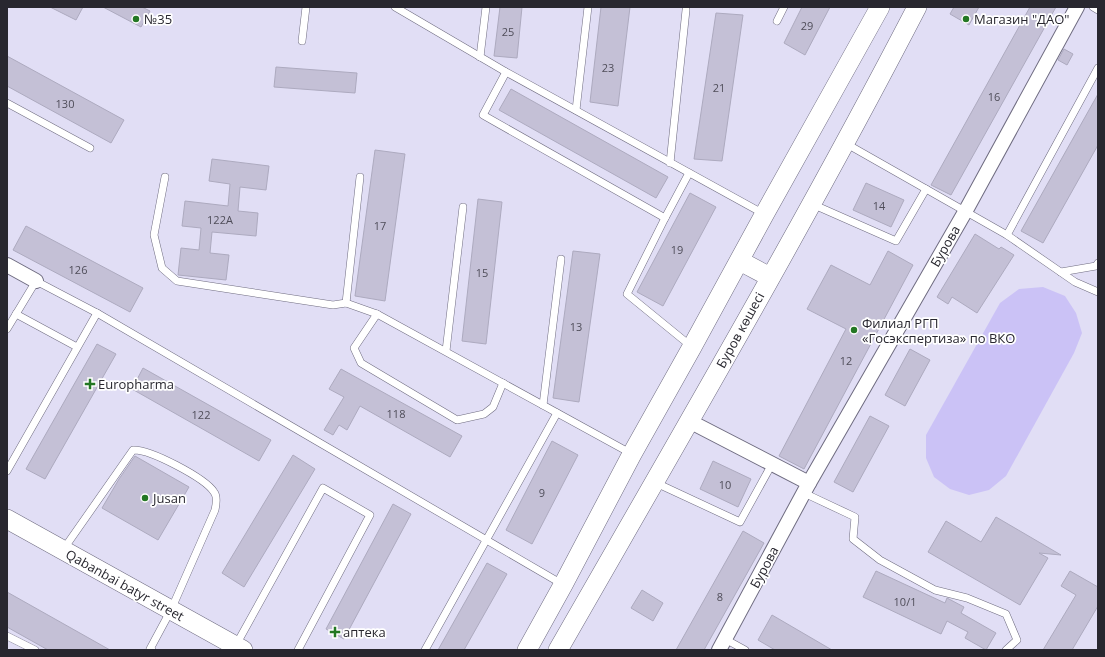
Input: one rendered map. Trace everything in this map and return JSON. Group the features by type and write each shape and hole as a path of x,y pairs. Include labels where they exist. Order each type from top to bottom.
{"main road":[{"path":"527,650 564,586 632,454 880,7"},
{"name":"Буров көшесі","path":"558,650 689,421 868,102 917,7"},
{"path":"740,261 770,277"},
{"name":"Qabanbai batyr street","path":"7,520 64,550 239,648"}],"street":[{"name":"Бурова","path":"722,644 806,488 965,212 1077,7"},
{"path":"7,265 36,281"},
{"path":"689,421 772,464 806,488"}],"lane":[{"path":"302,41 306,7"},
{"path":"395,7 506,72 764,215"},
{"path":"480,56 486,7"},
{"path":"576,110 588,7"},
{"path":"777,21 784,7"},
{"path":"1093,7 1098,10"},
{"path":"670,163 686,10"},
{"path":"1007,235 1098,68"},
{"path":"506,72 482,115 665,218"},
{"path":"7,103 90,148"},
{"path":"845,143 1007,235 1075,282 1098,292"},
{"path":"689,173 627,294 692,347"},
{"path":"165,177 154,235 162,268 177,281 333,305 346,303 377,314 632,454"},
{"path":"346,303 360,177"},
{"path":"811,204 896,241 926,189"},
{"path":"446,351 463,208"},
{"path":"543,405 561,259"},
{"path":"1061,272 1096,266 1098,263"},
{"path":"7,329 36,281 97,313 564,586"},
{"path":"7,471 97,313"},
{"path":"16,314 77,347"},
{"path":"377,314 354,348 361,363 458,420 484,414 493,407 503,383"},
{"path":"424,650 557,413"},
{"path":"64,550 133,450 140,450 164,459 203,480 215,493 217,498 215,510 171,610 150,649 152,650"},
{"path":"654,482 740,522 772,464"},
{"path":"239,648 323,488 370,515 298,650"},
{"path":"806,488 855,517 853,539 880,560 935,590 967,598 1006,614 1018,640 1006,650"},
{"path":"7,636 35,650"},
{"path":"722,644 745,650"}],"shaded area":[{"path":"1043,287 1065,296 1076,313 1082,333 1074,353 1006,476 989,490 969,495 950,489 934,477 926,458 926,435 1000,303 1019,289"}],"building":[{"path":"50,7 83,7 76,20"},
{"name":"№35","path":"103,7 142,7 150,11 141,27"},
{"path":"500,7 522,7 517,58 494,56"},
{"path":"601,7 630,7 618,106 590,102"},
{"path":"802,7 830,7 805,55 784,43"},
{"name":"Магазин \"ДАО\"","path":"954,7 979,7 969,25 950,14"},
{"path":"1030,7 1056,7 951,195 931,185"},
{"path":"716,13 743,15 722,161 694,159"},
{"path":"1064,49 1073,54 1067,65 1058,60"},
{"path":"7,56 124,120 111,143 7,86"},
{"path":"276,67 357,73 355,93 274,87"},
{"path":"511,89 668,177 656,198 499,110"},
{"path":"1098,94 1098,145 1043,243 1021,231"},
{"path":"375,150 405,154 385,301 355,296"},
{"path":"212,159 269,166 266,190 240,187 238,211 258,213 256,236 212,232 210,253 229,255 226,280 178,275 181,248 199,250 201,228 182,226 185,201 228,206 230,184 209,181"},
{"path":"866,183 904,200 891,227 853,210"},
{"path":"690,193 716,207 663,306 637,292"},
{"path":"478,199 502,202 486,344 462,341"},
{"path":"26,226 143,288 130,312 13,250"},
{"path":"975,234 999,249 1001,247 1014,255 977,313 952,297 948,304 937,297"},
{"path":"573,251 600,254 579,402 553,398"},
{"path":"888,251 913,265 804,469 779,456 846,329 807,309 831,265 870,285"},
{"path":"97,344 116,354 45,479 26,469"},
{"path":"910,349 930,360 905,406 885,395"},
{"path":"143,368 271,440 259,461 132,389"},
{"path":"341,369 462,436 450,457 360,406 347,430 339,425 333,435 324,430 344,397 329,389"},
{"path":"870,416 889,426 853,492 834,482"},
{"path":"552,441 578,455 532,544 506,530"},
{"path":"293,455 315,469 244,587 222,573"},
{"name":"Jusan","path":"135,456 189,487 158,540 102,508"},
{"path":"713,461 751,479 738,507 700,489"},
{"path":"393,504 411,514 344,639 326,629"},
{"path":"996,517 1061,555 1039,553 1048,558 1020,605 928,552 946,521 981,542"},
{"path":"743,531 764,543 704,650 676,650"},
{"path":"487,563 507,574 464,650 438,650"},
{"path":"876,571 945,603 947,598 964,607 961,613 996,633 986,650 965,638 968,632 947,621 941,634 863,597"},
{"path":"1070,571 1098,587 1098,606 1072,650 1043,650 1076,595 1061,586"},
{"path":"642,590 663,603 653,621 631,608"},
{"path":"7,592 110,650 48,650 7,627"},
{"path":"772,615 832,650 775,650 758,640"}],"place":[{"name":"№35","path":"136,19"},
{"name":"Магазин \"ДАО\"","path":"966,19"},
{"name":"Филиал РГП «Госэкспертиза» по ВКО","path":"854,330"},
{"name":"Europharma","path":"90,384"},
{"name":"Jusan","path":"145,498"},
{"name":"аптека","path":"335,632"}]}
